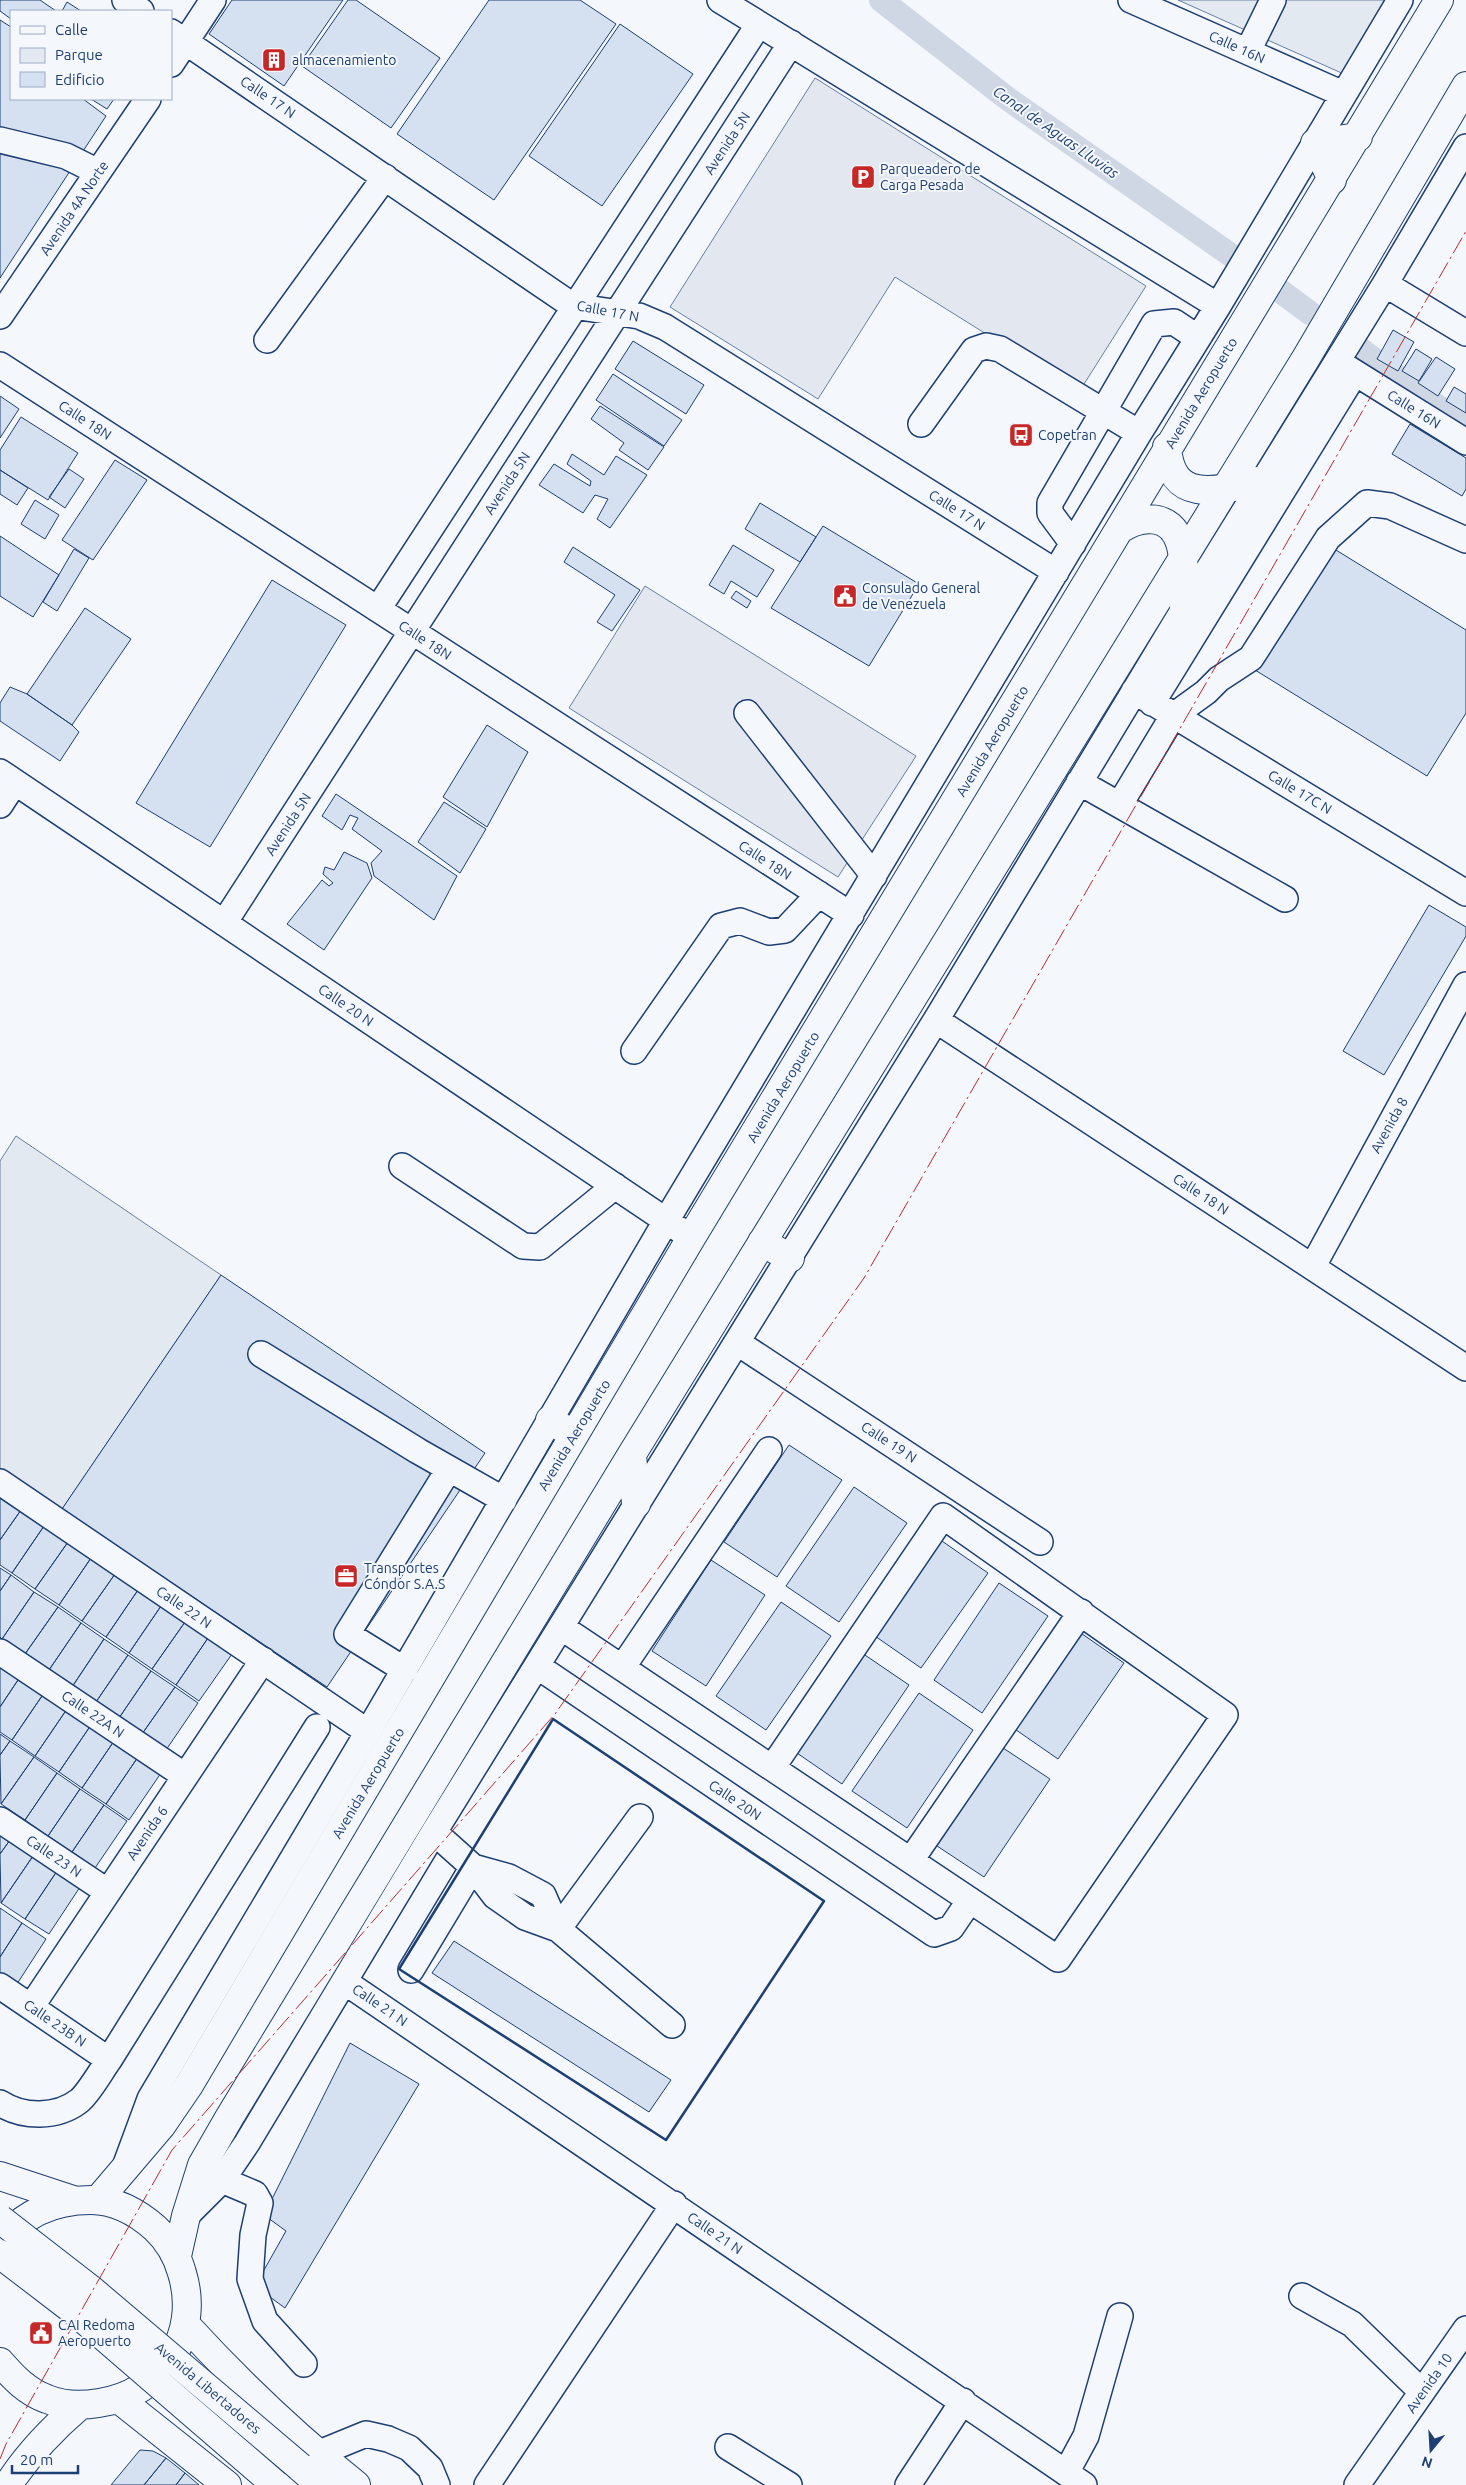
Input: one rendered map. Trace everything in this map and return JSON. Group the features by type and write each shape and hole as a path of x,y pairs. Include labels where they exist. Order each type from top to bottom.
{"main road":[{"name":"Avenida Aeropuerto","path":"85,2200 123,2172 161,2126 189,2085 691,1238 1120,530 1168,447 1358,137 1439,0"},
{"path":"177,2256 186,2216 632,1454 1223,489 1306,358 1466,86"},
{"path":"1332,180 1315,143 1358,137"},
{"path":"1168,447 1168,462 1174,474 1184,485 1197,490 1223,489 1263,480"},
{"path":"1120,530 1132,521 1146,518 1161,521 1173,530 1180,542 1184,608"},
{"path":"762,1242 790,1258"},
{"path":"550,1420 574,1435"},
{"path":"632,1454 636,1504"},
{"path":"0,2176 85,2200 122,2206 144,2218 163,2235 177,2256 188,2290 186,2325 173,2357 150,2383 120,2400 79,2406 47,2399 18,2383 0,2362"},
{"path":"0,2245 10,2230 39,2210 85,2200"},
{"name":"Avenida Libertadores","path":"0,2219 308,2460 320,2485"},
{"name":"Avenida Libertadores","path":"0,2254 73,2310 276,2485"},
{"path":"186,2325 308,2460 356,2485"},
{"path":"120,2400 227,2485"},
{"path":"8,2485 26,2458 48,2433 79,2406"}],"street":[{"path":"125,0 140,10"},
{"path":"172,60 178,37 213,0"},
{"path":"720,0 1218,306"},
{"name":"Calle 16N","path":"1131,0 1343,94"},
{"path":"1248,51 1274,0"},
{"name":"Avenida Aeropuerto","path":"123,2172 150,2099 405,1670 666,1221 1139,433 1218,306 1400,0"},
{"path":"378,609 573,306 759,24"},
{"name":"Calle 17 N","path":"178,37 385,176 573,306 639,316 665,327 1056,572"},
{"name":"Avenida 5N","path":"224,923 411,630 791,43"},
{"name":"Avenida 4A Norte","path":"0,316 147,100"},
{"path":"0,140 66,156 98,172"},
{"path":"304,2364 266,2321 250,2279 253,2235 260,2203 258,2198 255,2194 212,2172 247,2143 434,1832 636,1504 738,1343 1079,782 1153,703 1346,367 1385,284 1466,147"},
{"path":"266,340 385,176"},
{"path":"1385,284 1466,333"},
{"path":"1073,544 1050,513 1050,503 1154,324 1174,322 1198,338"},
{"path":"921,424 974,350 986,346 1000,349 1139,433"},
{"name":"Calle 18N","path":"0,365 851,914"},
{"path":"1120,804 1184,608 1263,480 1346,367"},
{"name":"Calle 16N","path":"1346,367 1466,442"},
{"path":"1153,703 1206,692 1219,679 1251,658 1328,538 1367,503 1390,506 1466,540"},
{"name":"Calle 17C N","path":"1153,703 1466,893"},
{"path":"747,713 874,876"},
{"path":"0,805 8,777"},
{"name":"Calle 20 N","path":"8,777 691,1238"},
{"path":"1079,782 1285,899"},
{"path":"634,1051 721,926 740,921 769,932 785,930 819,894"},
{"name":"Avenida 8","path":"1313,1266 1466,985"},
{"name":"Calle 18 N","path":"936,1020 1466,1368"},
{"path":"402,1166 524,1246 540,1246 615,1186"},
{"name":"Calle 19 N","path":"738,1343 1040,1542"},
{"path":"261,1354 449,1469 504,1500"},
{"path":"622,1668 769,1450"},
{"path":"405,1670 347,1634 449,1469"},
{"name":"Calle 22 N","path":"0,1482 368,1732"},
{"path":"561,1628 1058,1959 1225,1715 943,1516 772,1768"},
{"path":"911,1860 1081,1612"},
{"name":"Calle 22A N","path":"0,1652 185,1776"},
{"name":"Avenida 6","path":"32,2007 263,1660"},
{"name":"Calle 20N","path":"537,1666 934,1934 951,1928 970,1900"},
{"path":"0,2103 9,2109 50,2115 80,2100 109,2060 317,1727"},
{"path":"558,1929 640,1818"},
{"name":"Calle 23 N","path":"0,1820 108,1892"},
{"path":"434,1832 473,1867 509,1877 543,1895 558,1929 672,2025"},
{"path":"411,1970 473,1867"},
{"name":"Calle 21 N","path":"345,1982 674,2204 1075,2479"},
{"name":"Calle 23B N","path":"0,1986 109,2060"},
{"path":"487,2485 674,2204"},
{"path":"1302,2296 1352,2324 1422,2392"},
{"path":"1075,2479 1120,2316"},
{"name":"Avenida 10","path":"1357,2485 1466,2329"},
{"path":"908,2485 962,2401"},
{"path":"308,2460 366,2434 388,2439 409,2448 430,2468 437,2485"},
{"path":"728,2447 789,2485"}],"green space":[{"path":"1178,0 1401,0 1355,79"},
{"path":"16,1136 221,1275 62,1509 0,1468 0,1161"}],"shaded area":[{"name":"Parqueadero de Carga Pesada","path":"815,78 1146,286 1079,392 895,277 818,399 670,307"},
{"path":"645,586 916,756 838,877 569,708"}],"building":[{"path":"0,0 40,0 55,10 10,10 10,18 0,11"},
{"name":"almacenamiento","path":"232,0 343,0 284,86 209,34"},
{"path":"348,0 356,0 440,58 391,128 302,66"},
{"path":"489,0 580,0 616,24 494,200 397,134"},
{"path":"67,2 79,10 63,10"},
{"path":"0,20 10,26 10,100 84,100 106,116 0,278"},
{"path":"620,24 693,74 602,206 529,156"},
{"path":"93,100 113,100 107,109"},
{"path":"1393,330 1414,342 1398,371 1377,359"},
{"path":"633,341 704,385 686,414 615,369"},
{"path":"1416,349 1432,359 1419,381 1402,371"},
{"path":"1436,357 1455,369 1438,396 1418,383"},
{"path":"613,374 682,420 664,446 596,400"},
{"path":"1454,387 1466,394 1466,413 1446,401"},
{"path":"0,396 19,409 0,438"},
{"path":"600,406 664,447 648,470 619,450 624,443 591,419"},
{"path":"21,417 78,453 48,500 0,470 0,450"},
{"path":"1410,424 1466,458 1466,489 1462,496 1392,454"},
{"path":"572,454 604,475 616,456 647,475 610,528 597,519 608,499 595,495 583,513 539,485 554,464 590,486 591,481 567,464"},
{"path":"115,460 147,480 93,560 62,540"},
{"path":"69,469 84,479 65,508 49,497"},
{"path":"0,470 28,488 17,505 0,494"},
{"path":"35,500 59,515 45,539 21,524"},
{"path":"760,503 816,537 800,562 745,529"},
{"name":"Consulado General de Venezuela","path":"823,526 919,584 869,666 771,608"},
{"path":"0,536 59,575 33,617 0,596"},
{"path":"733,545 774,570 757,597 731,581 724,594 709,585"},
{"path":"573,547 640,590 612,631 597,622 615,595 564,562"},
{"path":"1331,547 1466,630 1466,713 1427,776 1255,670"},
{"path":"74,549 89,558 57,611 43,602"},
{"path":"272,580 346,625 210,847 136,803"},
{"path":"736,591 751,601 747,608 731,598"},
{"path":"85,608 131,639 72,725 27,694"},
{"path":"10,687 27,694 72,725 79,732 60,761 0,721 0,703"},
{"path":"487,725 528,752 487,827 443,797"},
{"path":"336,794 457,876 434,920 374,876 371,863 382,851 352,829 358,818 350,815 342,830 322,816"},
{"path":"444,802 486,829 460,873 418,842"},
{"path":"344,852 367,863 372,878 324,950 287,924 322,880 329,886 333,883 323,874 325,867 334,870"},
{"path":"1429,905 1466,927 1466,936 1384,1075 1343,1051"},
{"path":"221,1275 485,1453 327,1687 62,1509"},
{"path":"789,1445 842,1480 777,1577 724,1542"},
{"path":"854,1487 907,1523 839,1622 786,1586"},
{"path":"0,1496 21,1510 0,1540"},
{"path":"21,1510 44,1526 12,1573 0,1565 0,1540"},
{"path":"44,1526 68,1542 35,1589 12,1573"},
{"path":"939,1539 988,1573 921,1668 872,1634"},
{"path":"68,1542 91,1558 59,1605 35,1589"},
{"path":"91,1558 115,1574 82,1621 59,1605"},
{"path":"711,1560 765,1595 706,1686 652,1651"},
{"path":"0,1568 11,1575 0,1591"},
{"path":"115,1574 138,1590 106,1637 82,1621"},
{"path":"11,1575 34,1592 2,1639 0,1637 0,1591"},
{"path":"999,1583 1048,1616 982,1713 934,1680"},
{"path":"138,1590 161,1606 129,1653 106,1637"},
{"path":"34,1592 58,1607 25,1654 2,1639"},
{"path":"781,1602 831,1636 766,1730 716,1696"},
{"path":"161,1606 185,1622 152,1669 129,1653"},
{"path":"58,1607 81,1623 49,1670 25,1654"},
{"path":"185,1622 208,1638 176,1685 152,1669"},
{"path":"81,1623 104,1639 72,1687 49,1670"},
{"path":"1075,1629 1124,1663 1058,1759 1009,1725"},
{"path":"208,1638 232,1654 199,1701 176,1685"},
{"path":"104,1639 128,1655 96,1702 72,1687"},
{"path":"862,1653 909,1685 842,1784 794,1751"},
{"path":"128,1655 151,1671 119,1718 96,1702"},
{"path":"0,1663 20,1677 0,1707"},
{"path":"151,1671 175,1687 142,1734 119,1718"},
{"path":"20,1677 44,1693 12,1740 0,1732 0,1707"},
{"path":"175,1687 198,1703 166,1750 142,1734"},
{"path":"44,1693 67,1709 35,1756 12,1740"},
{"path":"919,1693 973,1730 907,1828 852,1791"},
{"path":"67,1709 91,1725 59,1772 35,1756"},
{"path":"91,1725 114,1741 82,1788 59,1772"},
{"path":"0,1734 10,1741 0,1755"},
{"path":"10,1741 34,1757 1,1804 0,1755"},
{"path":"114,1741 138,1757 106,1804 82,1788"},
{"path":"994,1742 1050,1779 984,1877 928,1840"},
{"path":"34,1757 57,1773 25,1820 1,1804"},
{"path":"138,1757 161,1773 129,1820 106,1804"},
{"path":"57,1773 80,1789 48,1836 25,1820"},
{"path":"80,1789 104,1805 72,1852 48,1836"},
{"path":"104,1805 127,1821 95,1868 72,1852"},
{"path":"0,1833 10,1840 0,1854"},
{"path":"10,1840 33,1856 1,1903 0,1854"},
{"path":"33,1856 57,1871 25,1919 1,1903"},
{"path":"57,1871 80,1887 49,1934 25,1919"},
{"path":"0,1908 22,1923 0,1957"},
{"path":"22,1923 46,1939 15,1987 0,1977 0,1957"},
{"path":"454,1941 671,2080 649,2112 432,1973"},
{"path":"350,2043 419,2084 285,2308 255,2286 286,2231 264,2215"},
{"path":"140,2450 153,2451 166,2458 144,2485 111,2485"},
{"path":"166,2458 185,2473 176,2485 144,2485"},
{"path":"185,2473 199,2485 176,2485"}],"waterway":[{"name":"Canal de Aguas Lluvias","path":"881,0 1008,99 1235,258"},
{"name":"Canal de Aguas Lluvias","path":"1279,290 1310,313"},
{"name":"Canal de Aguas Lluvias","path":"1360,349 1437,406 1466,423"}],"wall":[{"path":"553,1719 824,1901 666,2140 399,1969 553,1719"}],"power":[{"path":"0,2459 6,2444 172,2150 555,1714 864,1278 1466,231"}],"place":[{"name":"almacenamiento","path":"274,60"},
{"name":"Parqueadero de Carga Pesada","path":"863,177"},
{"name":"Copetran","path":"1021,435"},
{"name":"Consulado General de Venezuela","path":"845,596"},
{"name":"Transportes Cóndor S.A.S","path":"346,1576"},
{"name":"CAI Redoma Aeropuerto","path":"41,2333"}]}
